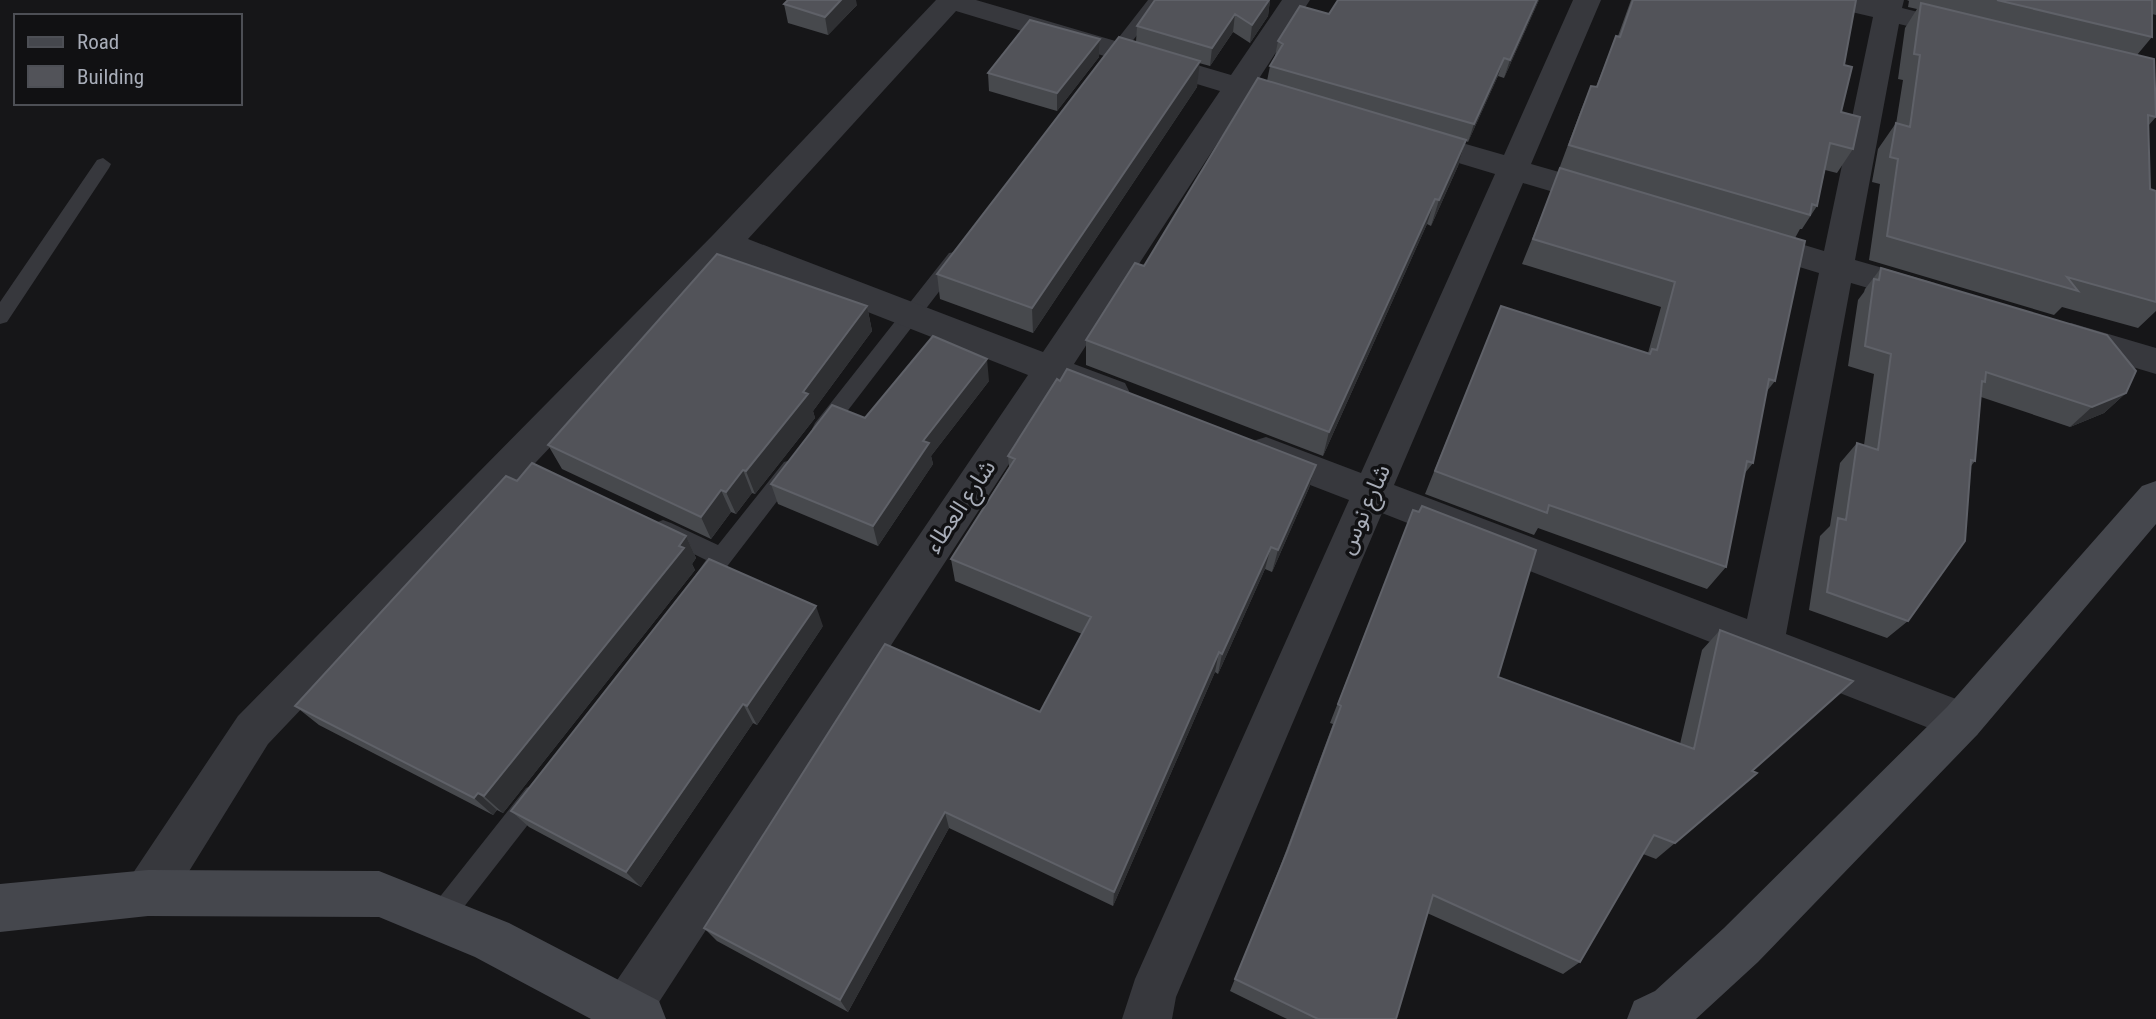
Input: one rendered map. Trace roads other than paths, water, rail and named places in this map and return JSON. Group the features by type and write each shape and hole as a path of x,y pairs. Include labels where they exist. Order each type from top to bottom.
{"street":[{"path":"148,894 253,730 528,465 725,243 950,0 1330,114"},
{"name":"شارع العطاء","path":"633,1016 1051,369 1296,0"},
{"name":"شارع نوس","path":"1147,1019 1152,996 1587,0"},
{"path":"1836,0 1889,6 1940,26"},
{"path":"1763,644 1889,6"},
{"path":"1382,130 1629,204"},
{"path":"1720,231 1955,301"},
{"path":"725,243 1141,404"},
{"path":"2044,328 2156,361"},
{"path":"1230,438 1962,721"},
{"path":"1653,1019 1672,1007 1741,945 1962,721 2156,497"},
{"path":"0,908 148,894 379,894 492,940 633,1016"}],"lane":[{"path":"1091,84 1156,0"},
{"path":"0,317 103,164"},
{"path":"687,601 971,238"},
{"path":"649,523 722,557"},
{"path":"440,917 551,775"}]}
